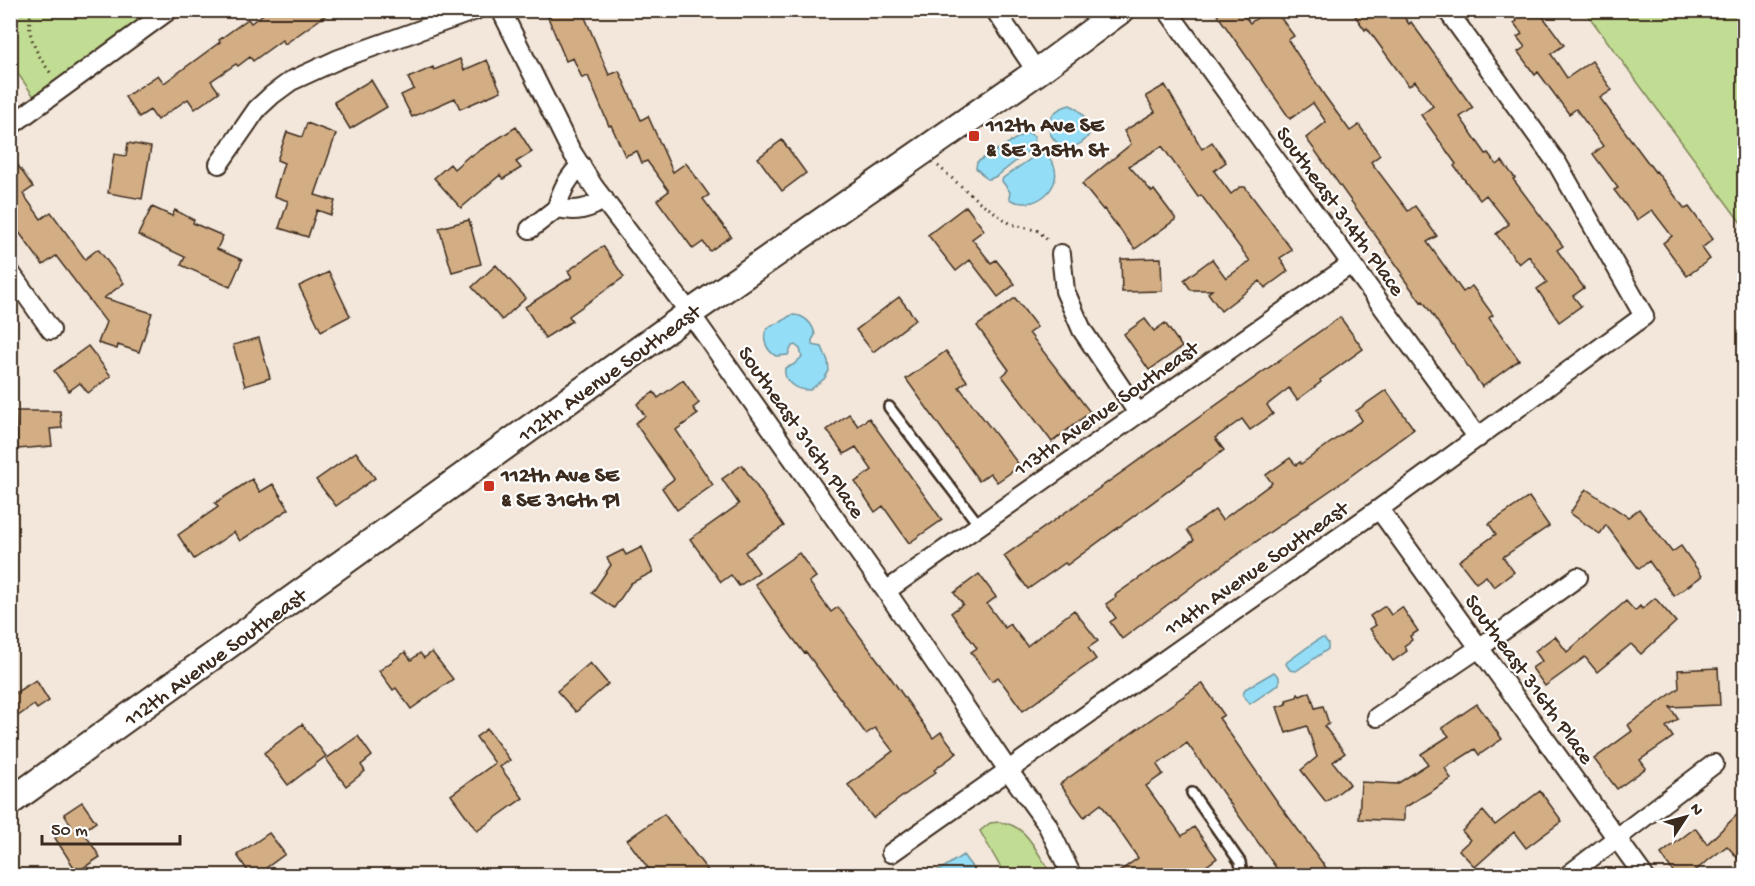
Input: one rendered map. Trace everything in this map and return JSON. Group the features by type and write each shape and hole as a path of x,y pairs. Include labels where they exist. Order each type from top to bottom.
{"street":[{"path":"10,126 169,10"},
{"path":"219,164 258,109 291,81 339,59 476,10"},
{"name":"Southeast 316th Place","path":"501,10 550,110 581,165 690,313 886,591 1047,825 1072,876"},
{"path":"995,10 1037,72"},
{"name":"112th Avenue Southeast","path":"10,802 690,313 1037,72 1122,10"},
{"name":"Southeast 314th Place","path":"1167,10 1478,438"},
{"name":"114th Avenue Southeast","path":"891,853 1379,509 1644,315 1557,163 1447,10"},
{"path":"557,208 568,180 581,165"},
{"path":"530,228 557,208 579,210 596,205 604,199"},
{"path":"1061,254 1065,291 1082,330 1138,413"},
{"name":"113th Avenue Southeast","path":"886,591 1351,264"},
{"path":"10,272 51,330"},
{"name":"Southeast 316th Place","path":"1379,509 1644,876"},
{"path":"1377,717 1578,577"},
{"path":"1567,876 1714,764"}],"lane":[{"path":"889,407 979,525"},
{"path":"1192,793 1240,862 1242,876"}],"path":[{"path":"32,10 29,34 45,65 62,88"},
{"path":"922,152 976,200 1011,224 1039,231 1061,254"}],"green space":[{"path":"10,11 156,11 35,98 11,64"},
{"path":"1585,11 1744,11 1744,227"},
{"path":"999,822 1016,827 1023,832 1048,869 1039,875 1005,875 980,831 990,823"}],"water":[{"path":"1070,105 1083,116 1090,131 1081,143 1067,149 1053,138 1049,125 1054,113"},
{"path":"1027,132 1034,136 1035,146 997,176 987,179 976,168 977,162"},
{"path":"1039,153 1045,154 1053,163 1056,173 1049,191 1042,198 1032,202 1022,203 1011,200 1010,192 1002,181 1003,178"},
{"path":"793,315 805,318 810,324 815,335 812,345 822,347 828,361 829,371 824,379 810,390 792,385 786,378 785,368 793,365 802,357 800,349 795,345 792,346 788,355 776,356 766,346 765,337 768,328"},
{"path":"1324,638 1328,643 1328,649 1296,671 1290,670 1287,662 1319,639"},
{"path":"1274,672 1279,677 1279,684 1250,704 1243,695 1245,689"},
{"path":"963,855 978,875 932,875"}],"building":[{"path":"269,10 333,10 285,44 282,40 253,61 250,57 211,81 219,92 195,109 188,99 157,120 150,110 139,117 125,97 158,75 164,83 248,19 251,23"},
{"path":"545,10 582,10 609,75 619,71 641,120 648,116 673,172 686,163 709,195 703,199 731,236 710,251 703,242 693,249 657,200 669,191 647,161 642,163 637,151 625,156 611,125 609,126 588,76 582,78 573,58 566,61"},
{"path":"1214,10 1240,10 1250,23 1268,10 1275,10 1294,36 1288,40 1324,95 1350,131 1359,125 1380,155 1371,162 1408,211 1415,206 1437,236 1427,242 1463,292 1472,286 1493,315 1489,318 1519,360 1482,387 1306,138 1326,122 1313,103 1290,119"},
{"path":"1351,10 1399,10 1409,24 1411,22 1473,108 1460,117 1486,154 1488,153 1497,165 1502,161 1515,178 1513,179 1563,246 1557,250 1584,288 1573,296 1581,306 1559,322 1537,289 1547,282 1529,256 1519,264 1496,234 1509,224 1486,195 1480,200 1454,166 1456,164 1421,115 1433,106 1415,81 1409,86"},
{"path":"1510,10 1538,10 1564,45 1551,54 1567,78 1592,61 1612,90 1600,98 1655,172 1685,209 1689,207 1713,239 1702,248 1710,259 1687,276 1663,243 1672,236 1652,210 1637,220 1614,190 1618,188 1593,154 1603,146 1576,109 1569,114 1538,72 1535,75 1518,52 1525,47 1517,37 1522,34 1514,23 1517,21"},
{"path":"460,59 464,70 487,60 501,91 460,109 455,98 412,117 401,95 414,89 408,78"},
{"path":"371,80 387,107 350,129 334,102"},
{"path":"1165,85 1202,149 1212,142 1226,162 1214,171 1231,194 1240,187 1245,187 1292,250 1280,258 1288,271 1265,288 1260,281 1221,311 1208,293 1212,290 1191,290 1184,280 1212,259 1226,278 1250,261 1201,195 1198,197 1162,146 1129,166 1152,192 1154,190 1176,219 1135,249 1082,184 1131,144 1124,131 1155,112 1146,96"},
{"path":"307,123 336,134 315,195 335,201 331,215 317,210 308,237 279,228 288,201 274,196 284,163 277,160 287,132 302,137"},
{"path":"516,127 532,152 516,162 521,168 503,179 500,175 461,208 434,178 450,164 454,169 470,155"},
{"path":"782,140 806,173 782,191 758,158"},
{"path":"128,143 151,147 142,199 108,193 114,154 126,156"},
{"path":"10,154 33,187 23,194 41,219 51,212 85,259 98,249 124,283 104,298 152,313 139,352 118,345 117,349 98,343 106,322 56,256 43,265 10,220"},
{"path":"966,206 984,230 972,239 991,263 996,260 1015,284 998,297 970,260 956,271 928,235"},
{"path":"152,207 172,216 175,210 194,220 193,223 223,236 217,249 242,260 230,287 181,265 185,257 138,235"},
{"path":"469,220 481,264 452,272 439,228"},
{"path":"603,246 624,277 569,316 572,321 545,338 525,307 572,277 568,271"},
{"path":"1161,258 1162,291 1122,292 1121,259"},
{"path":"496,265 526,298 502,320 472,287"},
{"path":"329,272 350,316 321,331 299,286"},
{"path":"899,297 916,319 873,352 856,330"},
{"path":"1015,298 1037,327 1029,333 1090,412 1052,442 1002,376 1009,370 977,326"},
{"path":"1340,317 1363,349 1297,400 1289,388 1267,405 1273,414 1250,430 1242,419 1215,438 1224,450 1067,565 1065,563 1028,589 1004,556"},
{"path":"1145,319 1154,331 1165,323 1182,347 1149,370 1124,334"},
{"path":"259,338 270,378 245,386 233,345"},
{"path":"88,346 111,376 88,393 80,383 69,391 54,371"},
{"path":"946,351 967,381 959,387 1020,466 997,482 990,473 979,481 906,379"},
{"path":"683,380 699,403 693,408 698,414 676,430 713,485 677,510 662,488 674,479 635,423 645,416 637,404 654,392 658,398"},
{"path":"1386,390 1414,429 1341,483 1199,581 1122,639 1110,622 1116,618 1106,604 1116,597 1115,595 1194,540 1187,530 1215,510 1222,520 1272,483 1266,475 1290,458 1296,465 1300,462 1301,464 1362,420 1356,411"},
{"path":"15,411 60,411 62,428 50,429 52,446 18,449"},
{"path":"849,414 858,426 869,418 942,520 909,543 883,506 875,512 855,482 872,470 856,447 844,454 827,430"},
{"path":"356,452 375,478 336,506 316,480"},
{"path":"742,465 784,526 745,552 759,572 739,586 731,575 721,582 690,539 739,504 722,479"},
{"path":"252,479 260,492 273,484 289,509 240,541 234,532 194,559 178,535 218,507 215,503"},
{"path":"1586,489 1628,517 1639,509 1672,552 1681,546 1702,576 1674,596 1649,561 1639,569 1606,525 1600,534 1570,513"},
{"path":"1529,497 1549,526 1503,557 1514,572 1494,587 1486,576 1476,583 1459,561 1496,534 1489,524"},
{"path":"642,547 653,572 631,583 614,608 592,593 611,565 607,558 623,550 626,555"},
{"path":"799,553 816,577 809,582 831,612 838,607 933,738 941,732 957,753 934,770 936,772 873,818 848,785 893,751 875,728 866,734 806,652 804,653 783,625 755,584"},
{"path":"979,574 996,597 987,604 1005,628 1010,624 1027,646 1074,610 1098,641 1088,648 1096,659 1023,711 998,677 992,681 971,652 977,648 951,613 963,604 954,593"},
{"path":"1655,598 1676,622 1641,654 1631,644 1597,672 1585,657 1545,686 1532,668 1542,661 1535,651 1555,636 1567,652 1626,601 1635,611 1640,606 1642,609"},
{"path":"1385,606 1391,615 1402,607 1418,631 1410,636 1412,640 1404,646 1407,651 1393,661 1370,629 1376,625 1370,616"},
{"path":"405,652 411,660 420,653 424,658 432,652 453,679 411,709 396,688 393,690 379,671"},
{"path":"590,663 608,684 576,712 557,691"},
{"path":"1718,668 1720,705 1670,707 1678,719 1666,727 1673,737 1640,760 1646,768 1617,789 1594,759 1632,731 1628,725 1679,688 1678,670"},
{"path":"36,680 49,701 37,709 34,705 18,716 10,705 10,696"},
{"path":"1202,683 1224,715 1219,718 1332,876 1282,876 1187,743 1157,765 1163,774 1146,786 1182,836 1194,827 1217,858 1193,876 1113,876 1138,858 1101,804 1084,817 1060,784"},
{"path":"1310,692 1315,708 1323,706 1329,724 1324,726 1345,753 1333,762 1350,784 1326,802 1301,770 1317,757 1307,726 1286,733 1277,707 1287,704 1286,700 1297,697 1298,694 1300,696"},
{"path":"1477,704 1502,739 1479,755 1475,749 1445,768 1451,779 1404,808 1404,821 1359,819 1361,782 1397,784 1428,764 1421,754 1449,736 1442,728"},
{"path":"302,724 326,756 288,785 264,753"},
{"path":"487,729 510,760 500,767 523,798 477,831 451,795 495,763 476,737"},
{"path":"358,736 372,756 361,765 365,771 346,786 326,759"},
{"path":"1540,791 1562,821 1526,848 1514,832 1475,867 1459,850 1470,840 1462,831 1483,811 1495,825"},
{"path":"82,802 96,822 83,831 100,857 77,872 55,838 72,827 64,814"},
{"path":"1744,808 1744,865 1727,846 1688,876 1676,876 1661,854 1695,828 1707,844"},
{"path":"664,814 712,876 654,876 627,840"},
{"path":"269,833 285,854 255,876 251,876 237,855"}],"place":[{"name":"112th Ave SE & SE 315th St","path":"974,136"},
{"name":"112th Ave SE & SE 316th Pl","path":"489,486"}]}
